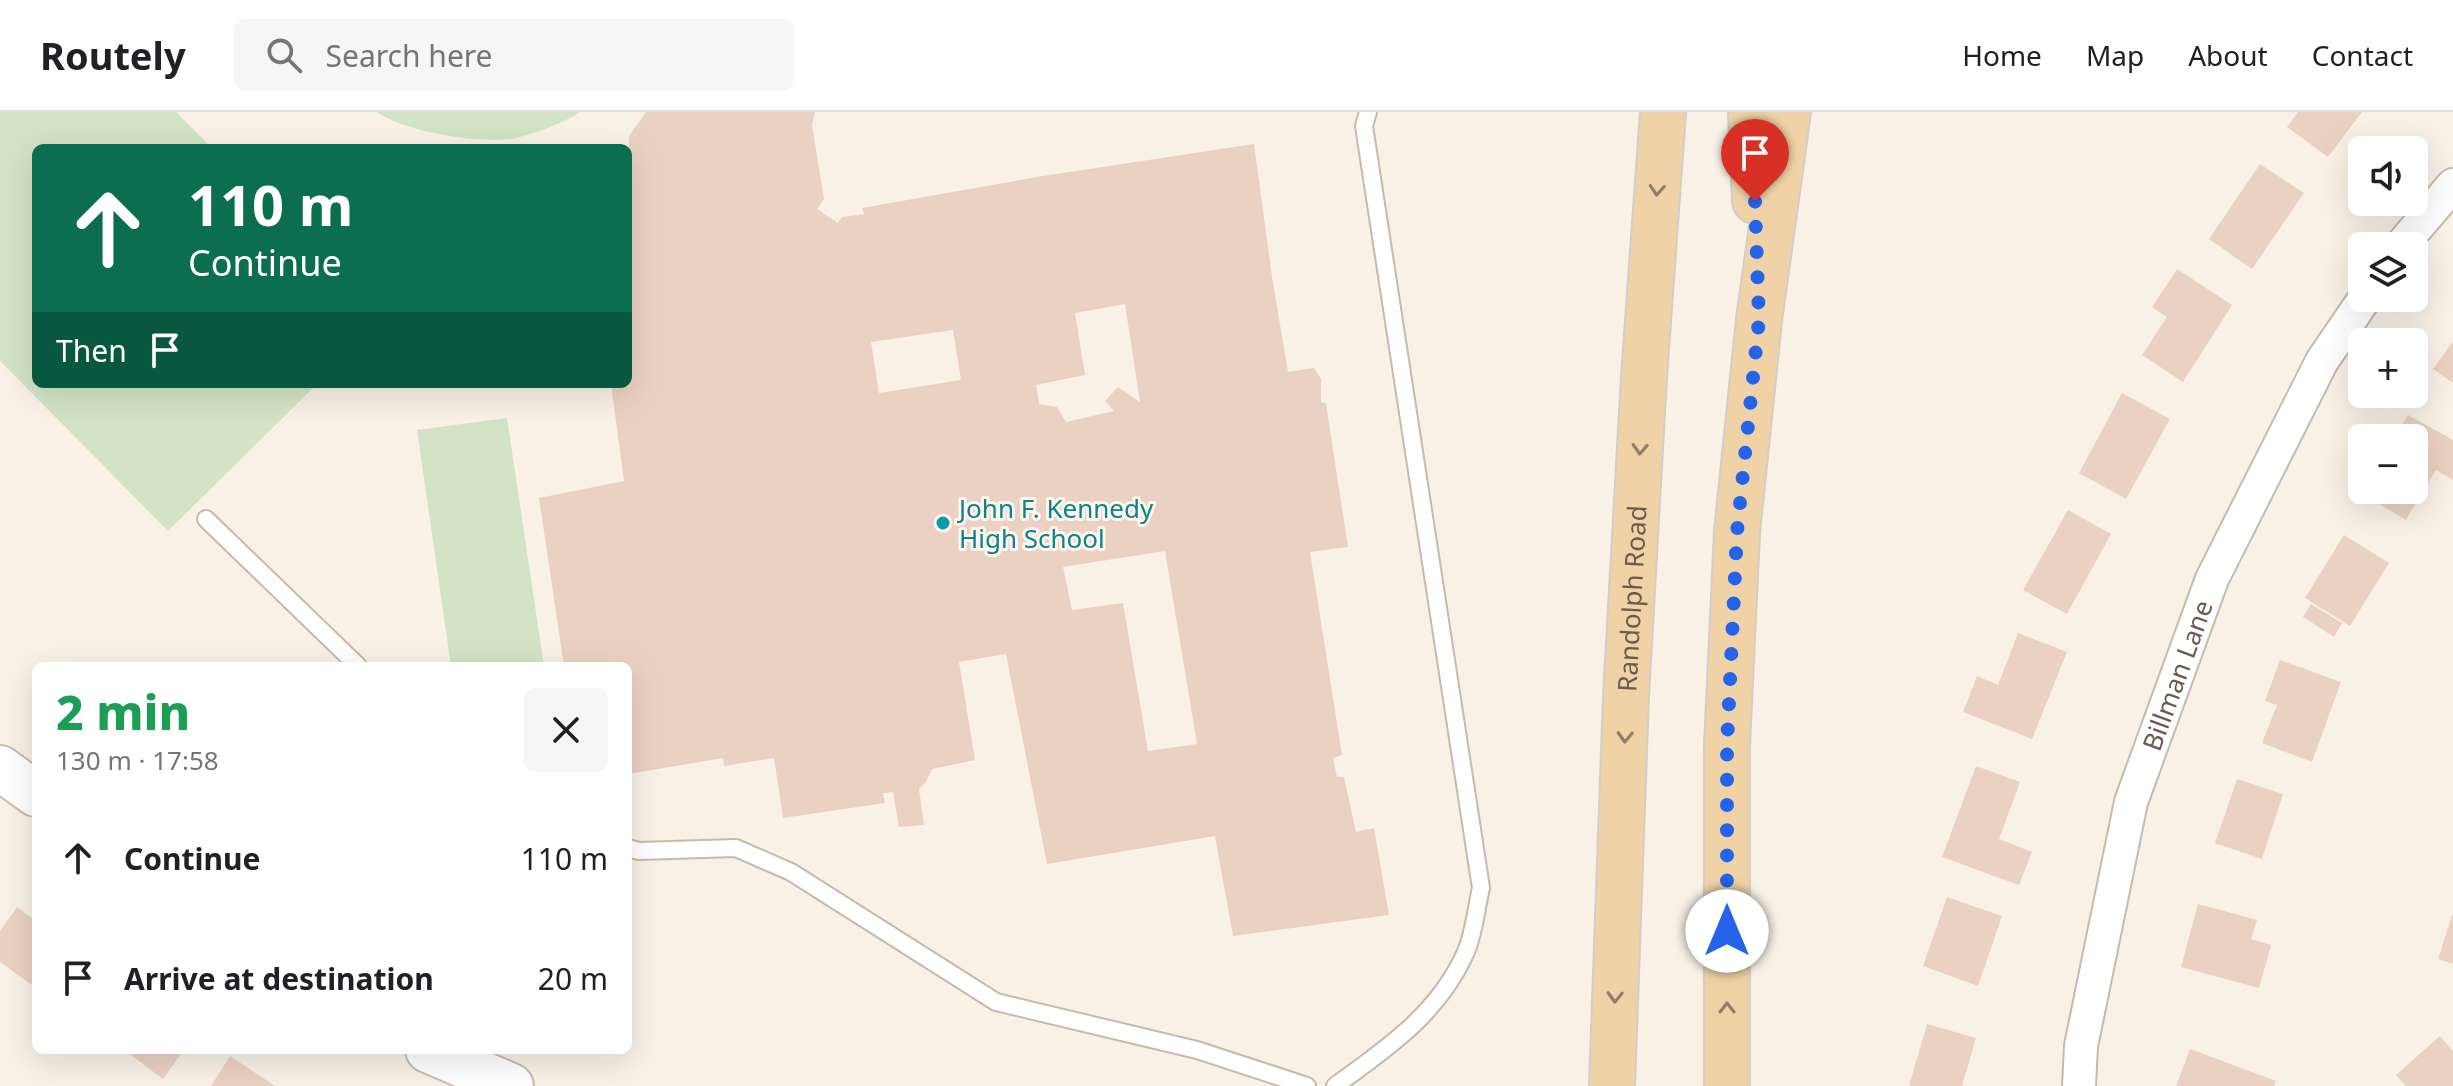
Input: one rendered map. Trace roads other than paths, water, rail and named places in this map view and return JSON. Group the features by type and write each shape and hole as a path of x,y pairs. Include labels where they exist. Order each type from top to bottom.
{"main road":[{"name":"Randolph Road","path":"1612,1086 1627,681 1663,112"},
{"path":"1751,112 1759,320"},
{"path":"1727,1086 1728,730 1737,532 1759,320 1788,112"}],"street":[{"path":"2413,232 2453,185"},
{"name":"Billman Lane","path":"2079,1086 2081,1046 2131,802 2212,579 2322,361 2355,312"},
{"path":"0,768 32,791"},
{"path":"437,1054 511,1086"}],"lane":[{"path":"1335,1086 1402,1037 1440,998 1466,952 1481,888 1364,126 1368,112"},
{"path":"206,519 354,662"},
{"path":"632,849 736,848 791,872 996,1002 1197,1050 1307,1086"}],"place":[{"name":"John F. Kennedy High School","path":"943,523"}]}
